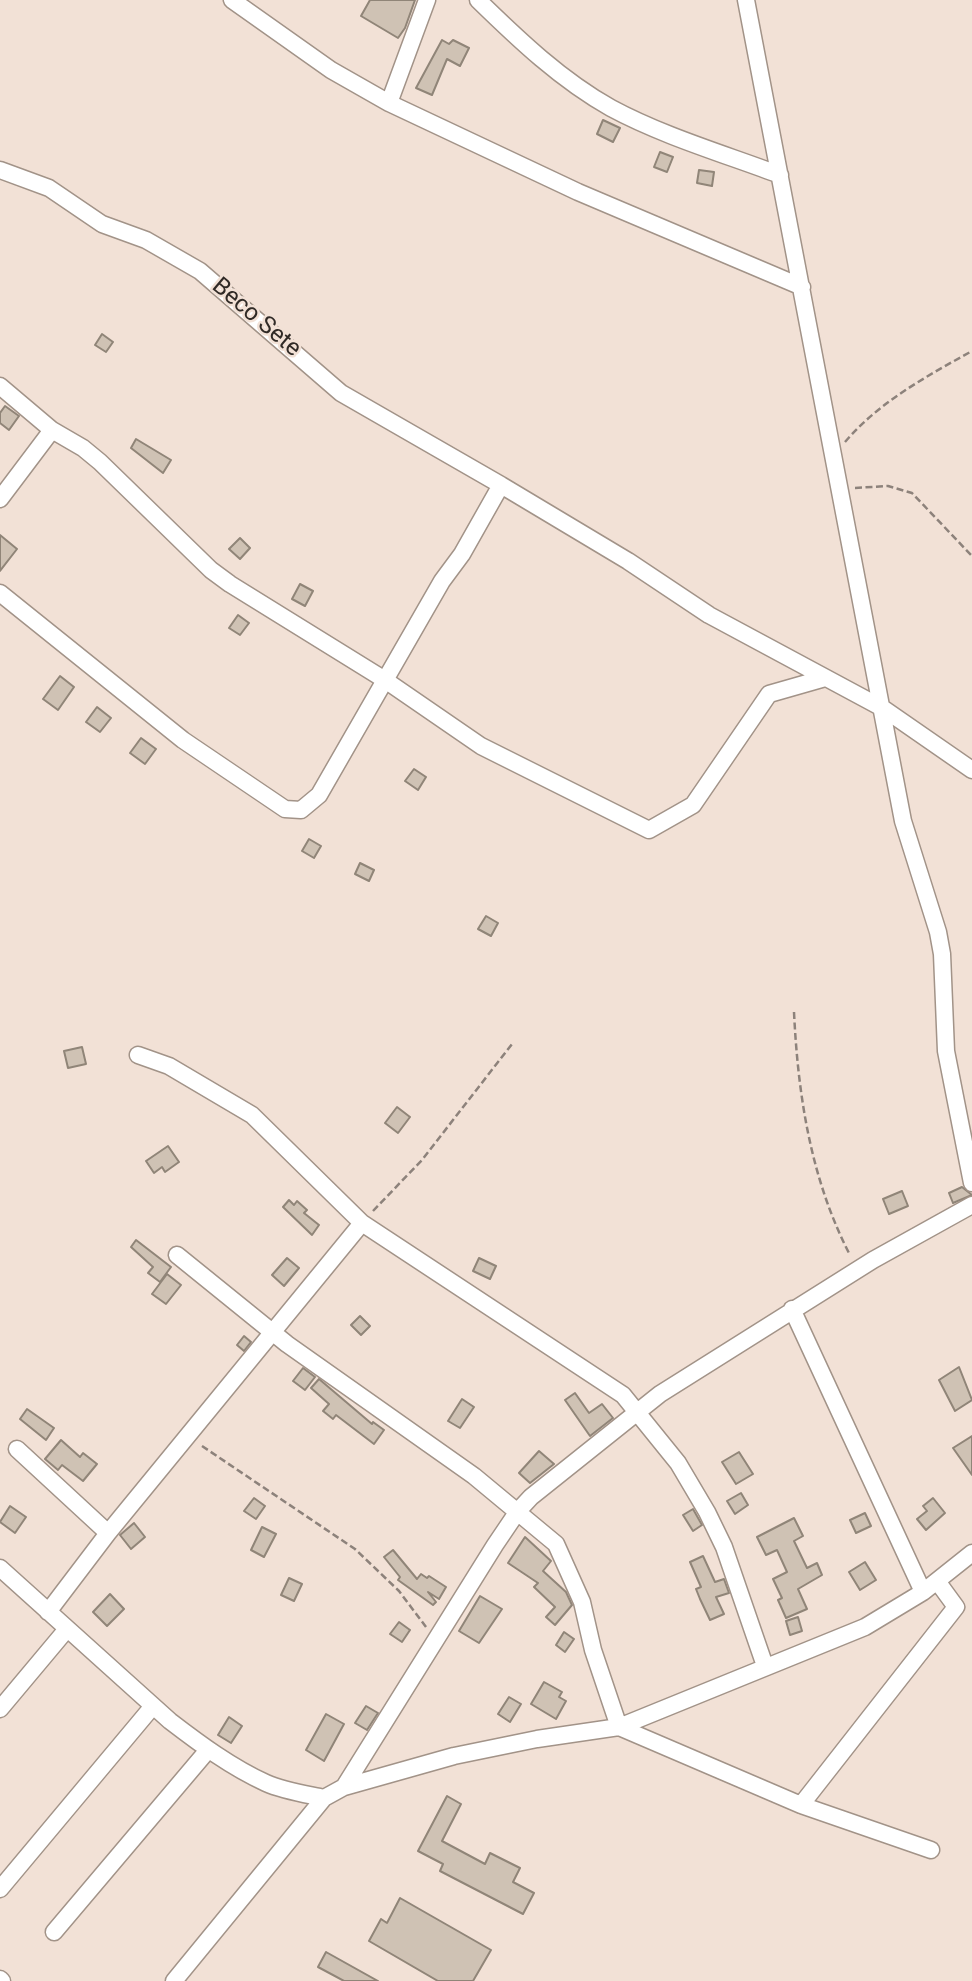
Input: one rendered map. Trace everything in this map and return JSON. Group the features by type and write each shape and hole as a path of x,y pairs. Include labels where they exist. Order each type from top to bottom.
{"street":[{"path":"232,0 331,70 390,103 578,192 802,286"},
{"path":"390,103 427,0"},
{"path":"478,0 541,58 611,108 780,175"},
{"path":"746,0 884,709 903,821 927,890 940,943 946,1051 972,1183"},
{"name":"Beco Sete","path":"0,170 49,188 102,224 146,240 200,271 341,393 628,561 709,615 884,709 972,770"},
{"path":"0,386 52,429 100,462 211,570 385,680 481,746 649,830 692,805 769,694 825,678"},
{"path":"0,499 52,429"},
{"path":"0,593 183,740 290,811 306,807 319,795 501,485"},
{"path":"138,1055 180,1072 252,1115 362,1223 609,1384 637,1409 678,1463 708,1512 724,1547 765,1666"},
{"path":"344,1787 518,1511 637,1409 792,1309 972,1205"},
{"path":"48,1612 187,1436 362,1223"},
{"path":"177,1255 272,1332 518,1511 556,1544 582,1602 593,1650 619,1727 801,1805 930,1850"},
{"path":"792,1309 923,1592"},
{"path":"17,1449 108,1534"},
{"path":"174,1981 324,1798 344,1787 454,1756 537,1739 619,1727 865,1627 923,1592 972,1553"},
{"path":"0,1568 153,1706 208,1750 268,1784 324,1798"},
{"path":"801,1805 956,1607 937,1581"},
{"path":"0,1709 67,1629"},
{"path":"0,1889 153,1706"},
{"path":"54,1932 208,1750"}],"path":[{"path":"834,455 862,422 926,376 972,351"},
{"path":"841,489 888,486 912,493 972,555"},
{"path":"794,1012 797,1084 821,1190 835,1225 858,1269"},
{"path":"362,1223 422,1160 512,1044"},
{"path":"187,1436 355,1549 399,1591 419,1620 438,1636"}],"building":[{"path":"370,0 415,0 405,28 398,38 361,16"},
{"path":"442,40 449,44 453,40 469,48 460,66 447,59 432,95 416,88"},
{"path":"603,120 620,128 613,142 597,134"},
{"path":"660,152 673,157 667,172 654,167"},
{"path":"699,170 714,172 712,186 697,183"},
{"path":"102,334 113,342 106,352 95,345"},
{"path":"5,406 19,416 9,430 0,423 0,413"},
{"path":"136,439 171,460 163,473 131,448"},
{"path":"0,535 17,549 0,571"},
{"path":"240,538 250,548 240,559 229,549"},
{"path":"300,584 313,591 305,606 292,599"},
{"path":"238,615 249,623 240,635 229,628"},
{"path":"60,676 74,687 58,710 43,699"},
{"path":"97,707 111,718 100,732 86,722"},
{"path":"141,738 156,749 145,764 130,753"},
{"path":"414,769 426,777 418,790 405,781"},
{"path":"309,839 321,846 314,858 302,851"},
{"path":"360,863 374,870 369,881 355,874"},
{"path":"486,916 498,923 491,936 478,929"},
{"path":"82,1047 86,1064 68,1068 64,1051"},
{"path":"397,1107 410,1117 398,1133 385,1123"},
{"path":"168,1146 179,1162 165,1172 162,1167 154,1173 146,1161"},
{"path":"962,1187 972,1195 953,1203 949,1193"},
{"path":"902,1191 908,1206 889,1214 883,1199"},
{"path":"289,1200 294,1205 297,1201 307,1210 304,1213 319,1225 312,1235 283,1207"},
{"path":"136,1240 171,1267 160,1282 148,1273 153,1267 131,1247"},
{"path":"287,1258 299,1268 284,1286 272,1275"},
{"path":"479,1258 496,1266 490,1279 473,1271"},
{"path":"167,1274 181,1285 166,1304 152,1294"},
{"path":"360,1316 370,1326 361,1335 351,1325"},
{"path":"244,1336 251,1342 244,1351 237,1345"},
{"path":"959,1367 972,1400 955,1411 939,1380"},
{"path":"303,1368 315,1377 305,1390 293,1381"},
{"path":"319,1379 372,1424 373,1422 384,1430 374,1444 336,1415 333,1419 323,1411 329,1404 311,1388"},
{"path":"575,1393 589,1413 602,1404 613,1418 590,1436 565,1400"},
{"path":"462,1399 474,1407 460,1428 448,1421"},
{"path":"27,1409 54,1428 46,1440 20,1419"},
{"path":"972,1436 972,1475 953,1448"},
{"path":"61,1440 80,1457 83,1453 97,1464 83,1481 62,1465 58,1470 45,1459"},
{"path":"539,1451 554,1464 530,1483 519,1473"},
{"path":"739,1452 753,1474 736,1484 722,1462"},
{"path":"741,1493 748,1505 735,1514 727,1501"},
{"path":"254,1498 265,1506 256,1519 244,1511"},
{"path":"933,1498 945,1513 926,1530 917,1519 927,1511 923,1506"},
{"path":"10,1506 26,1517 15,1533 0,1522"},
{"path":"693,1509 702,1525 693,1531 683,1515"},
{"path":"865,1513 871,1526 856,1533 850,1520"},
{"path":"794,1518 803,1536 794,1541 807,1568 817,1563 822,1575 798,1589 807,1609 786,1618 778,1600 782,1598 773,1579 787,1572 777,1550 766,1555 757,1537"},
{"path":"134,1523 145,1537 131,1549 120,1535"},
{"path":"262,1527 276,1534 264,1557 251,1550"},
{"path":"525,1537 551,1561 543,1571 566,1592 572,1605 555,1625 546,1617 555,1607 534,1587 538,1583 508,1563"},
{"path":"393,1550 417,1579 421,1574 427,1578 429,1576 446,1587 439,1599 428,1592 436,1602 433,1605 398,1580 400,1577 384,1557"},
{"path":"703,1556 715,1582 724,1579 729,1593 716,1597 724,1614 710,1620 696,1589 701,1587 690,1562"},
{"path":"865,1562 876,1580 860,1590 849,1572"},
{"path":"289,1578 302,1584 294,1601 281,1595"},
{"path":"110,1594 124,1609 107,1626 93,1612"},
{"path":"480,1596 502,1609 479,1643 459,1631"},
{"path":"798,1617 802,1631 790,1635 786,1621"},
{"path":"399,1622 410,1630 402,1642 390,1634"},
{"path":"564,1632 574,1639 565,1652 556,1645"},
{"path":"544,1682 562,1692 559,1697 566,1701 556,1719 531,1704"},
{"path":"509,1697 521,1704 510,1722 498,1714"},
{"path":"366,1706 378,1713 367,1730 355,1723"},
{"path":"326,1714 344,1724 324,1761 306,1750"},
{"path":"229,1717 242,1726 231,1743 218,1735"},
{"path":"447,1796 461,1804 442,1841 485,1864 490,1853 520,1868 513,1882 534,1893 523,1914 440,1871 443,1864 418,1851"},
{"path":"400,1898 491,1950 473,1981 438,1981 369,1941 381,1919 387,1923"},
{"path":"326,1952 378,1981 344,1981 318,1967"}]}
